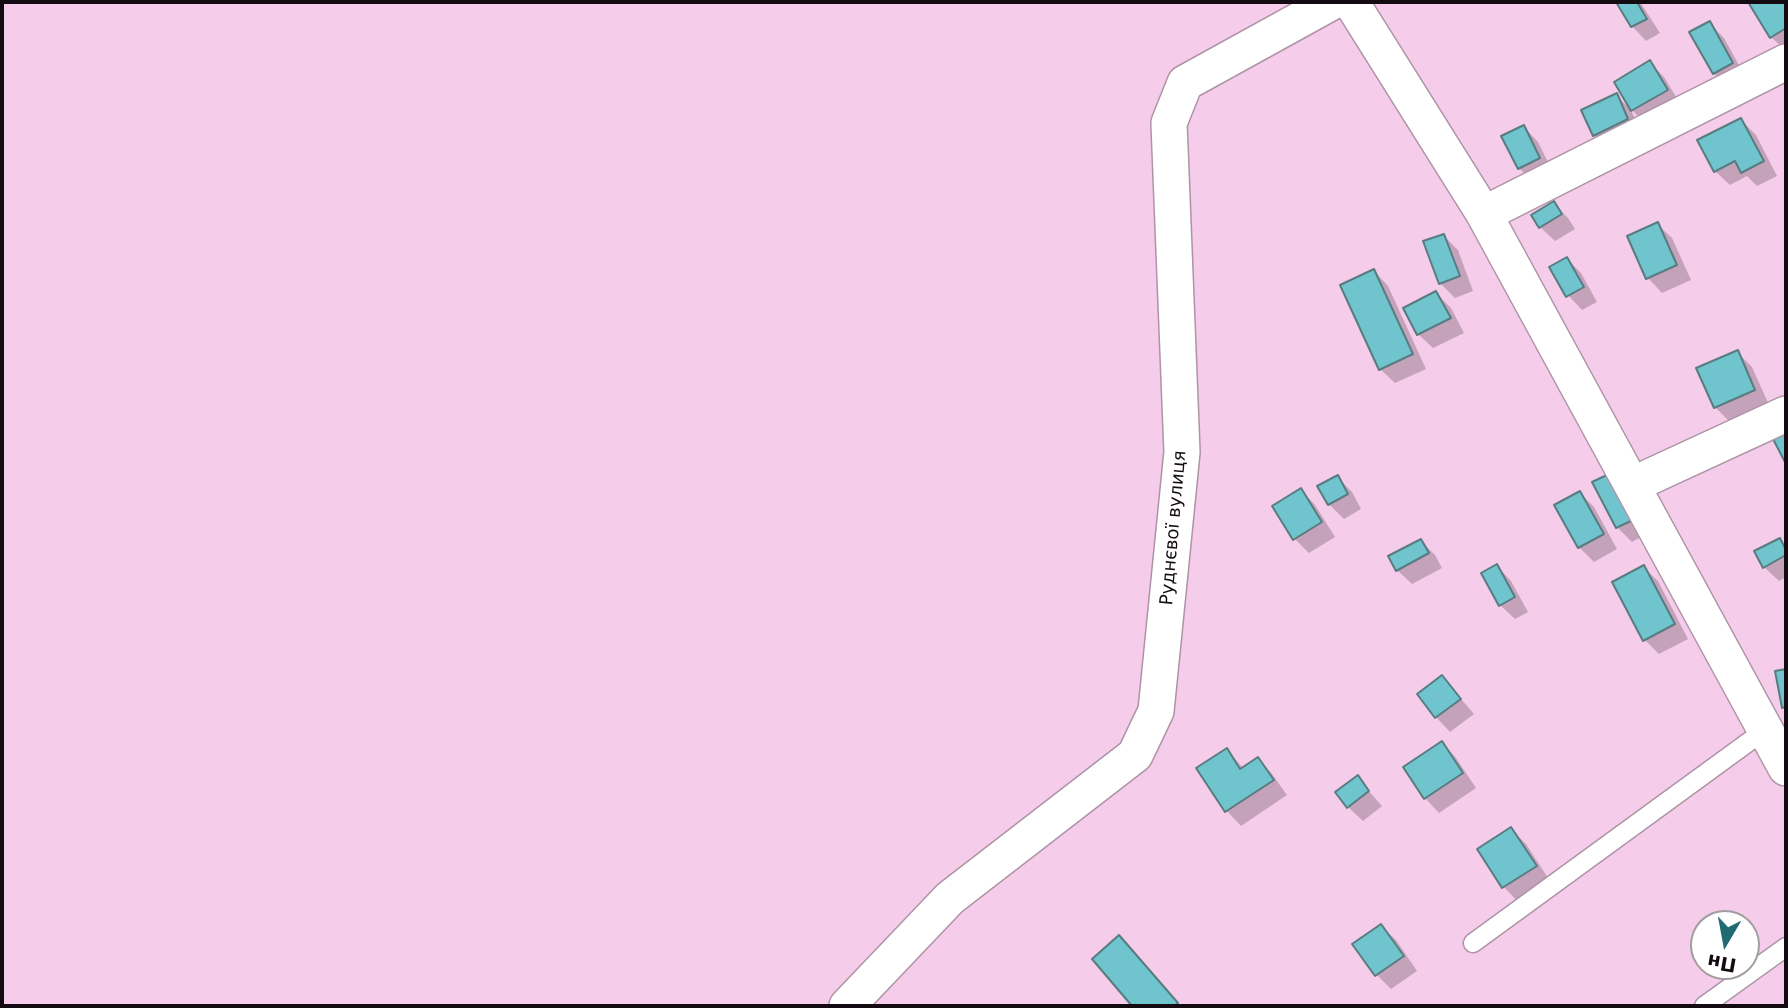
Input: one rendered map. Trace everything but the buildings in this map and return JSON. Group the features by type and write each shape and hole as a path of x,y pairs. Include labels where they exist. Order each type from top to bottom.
{"street":[{"name":"Руднєвої вулиця","path":"847,1006 950,898 1135,755 1156,711 1182,452 1169,123 1185,83 1332,2"},
{"path":"1351,2 1484,214 1786,768"},
{"path":"1484,214 1786,62"},
{"path":"1632,485 1786,414"}],"lane":[{"path":"1473,943 1765,730"},
{"path":"1704,1006 1786,947"}],"shaded area":[{"path":"2,2 1786,2 1786,1006 2,1006"}]}
